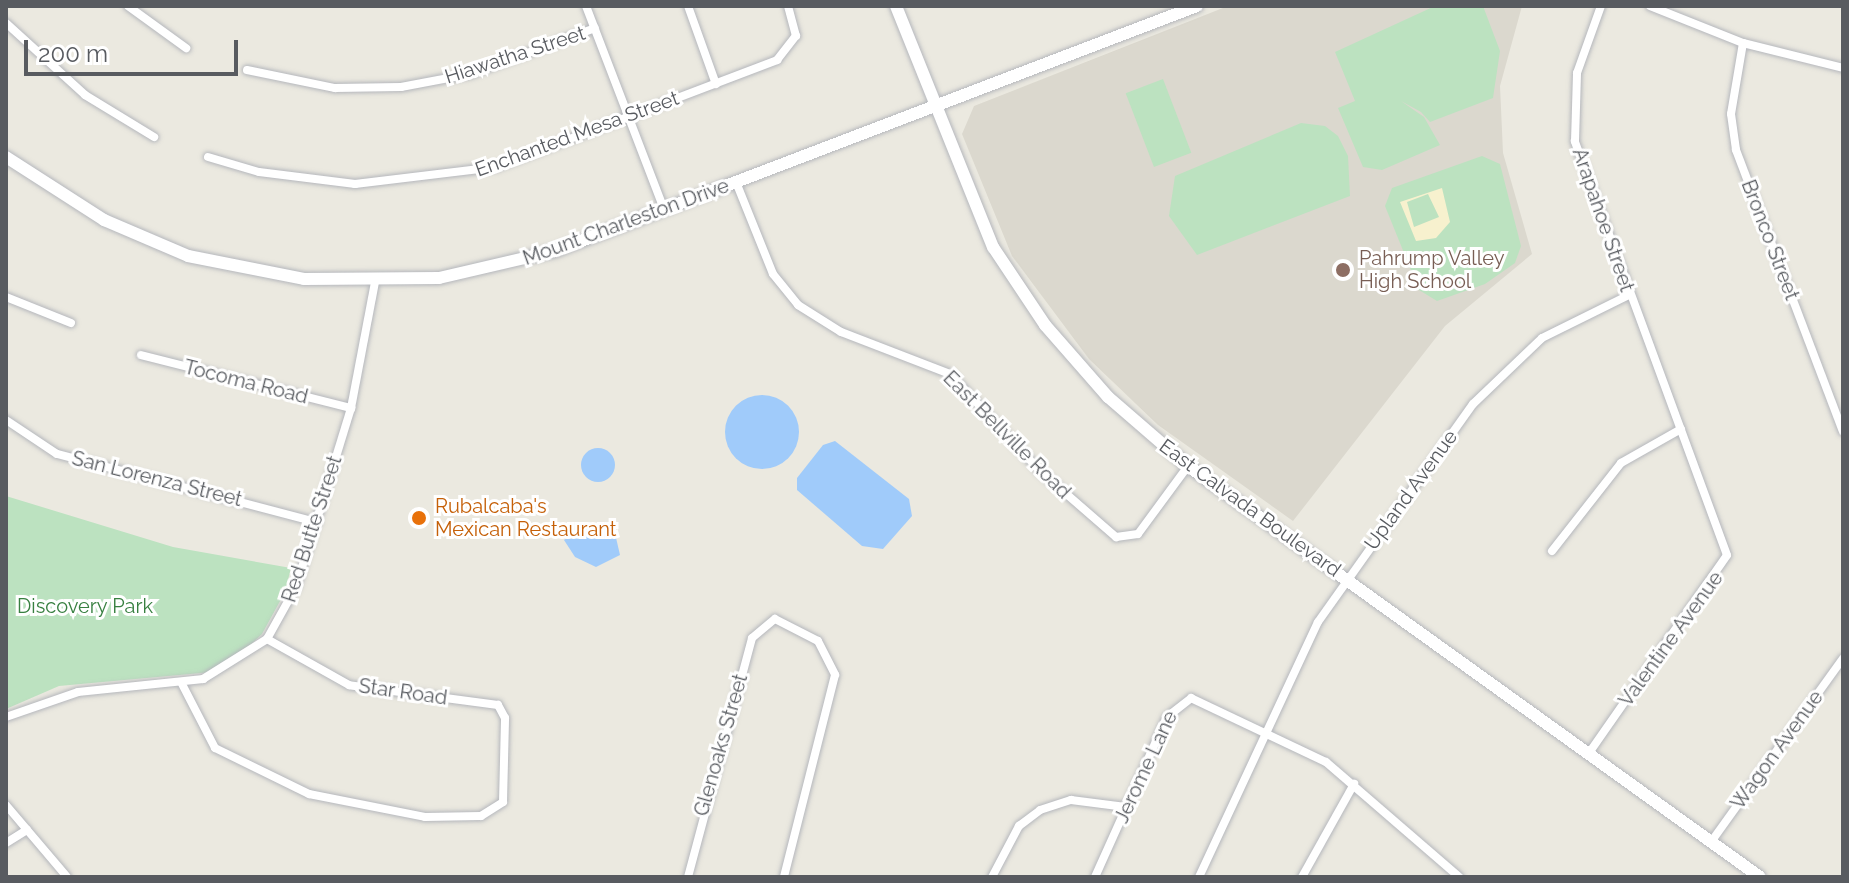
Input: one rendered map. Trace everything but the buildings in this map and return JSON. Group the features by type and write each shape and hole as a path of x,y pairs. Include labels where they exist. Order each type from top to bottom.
{"street":[{"path":"128,6 186,48"},
{"path":"586,6 664,209"},
{"path":"688,6 716,84"},
{"name":"Enchanted Mesa Street","path":"208,157 306,181 422,181 496,167 777,60 794,46 788,6"},
{"name":"East Calvada Boulevard","path":"896,6 993,247 1045,325 1108,397 1188,466 1760,877"},
{"name":"Mount Charleston Drive","path":"6,157 104,220 188,256 304,279 375,282 516,263 1197,6"},
{"name":"Arapahoe Street","path":"1601,6 1577,73 1575,141 1629,295 1681,429"},
{"path":"1650,6 1743,43 1843,68"},
{"path":"6,23 85,95 154,137"},
{"name":"Hiawatha Street","path":"247,70 335,88 401,87 470,74 595,28"},
{"name":"Bronco Street","path":"1743,43 1731,114 1736,150 1843,431"},
{"name":"East Bellville Road","path":"736,182 773,274 807,312 950,374 1040,471 1116,537 1131,539 1188,466"},
{"name":"Red Butte Street","path":"6,717 78,692 182,684 234,666 267,639 288,606 317,522 351,408 375,282"},
{"name":"Upland Avenue","path":"1199,877 1266,730 1346,579 1499,374 1574,317 1629,295"},
{"path":"6,297 71,323"},
{"name":"Tocoma Road","path":"141,355 351,408"},
{"name":"San Lorenza Street","path":"6,420 57,454 317,522"},
{"path":"1552,551 1607,477 1681,429"},
{"name":"Valentine Avenue","path":"1589,753 1725,563 1725,544 1681,429"},
{"name":"Glenoaks Street","path":"688,877 736,690 756,629 768,620 812,635 835,675 784,877"},
{"name":"Star Road","path":"182,684 215,748 309,794 414,816 493,812 506,789 502,710 490,702 349,685 267,639"},
{"name":"Wagon Avenue","path":"1711,842 1843,658"},
{"name":"Jerome Lane","path":"1095,877 1178,702 1198,699 1266,730"},
{"path":"1266,730 1354,784 1457,876"},
{"path":"1302,877 1354,784"},
{"path":"992,877 1019,826 1040,810 1071,800 1126,807"},
{"path":"6,805 67,877"},
{"path":"6,843 27,830"}],"shaded area":[{"name":"Pahrump Valley High School","path":"1228,6 1522,6 1500,86 1503,153 1532,254 1445,326 1293,521 1158,425 1089,359 1012,256 962,134 974,106"}],"green space":[{"path":"1435,6 1483,6 1500,51 1493,98 1430,122 1421,112 1401,101 1424,117 1440,145 1382,170 1363,167 1338,108 1355,101 1335,52"},
{"path":"1163,79 1191,153 1154,167 1126,93"},
{"path":"1301,123 1325,126 1338,136 1348,156 1350,196 1197,255 1169,216 1175,176"},
{"path":"1482,156 1500,164 1521,246 1515,263 1485,284 1437,301 1419,290 1385,206 1392,188"},
{"name":"Discovery Park","path":"6,496 173,547 291,568 285,592 262,634 223,671 59,686 6,709"}],"sand":[{"path":"1442,188 1450,222 1436,238 1416,241 1400,202","holes":["1428,194 1439,217 1414,227 1407,202"]}],"water":[{"path":"762,395 776,398 788,406 796,418 799,432 796,446 788,458 776,466 762,469 748,466 736,458 728,446 725,432 728,418 736,406 748,398"},
{"path":"835,441 909,499 912,516 883,549 862,546 797,490 797,478 823,445"},
{"path":"598,448 610,453 615,465 610,477 598,482 586,477 581,465 586,453"},
{"path":"581,528 614,529 620,555 596,567 575,557 564,540"}],"place":[{"name":"Pahrump Valley High School","path":"1343,270"},
{"name":"Rubalcaba's Mexican Restaurant","path":"419,518"}]}
